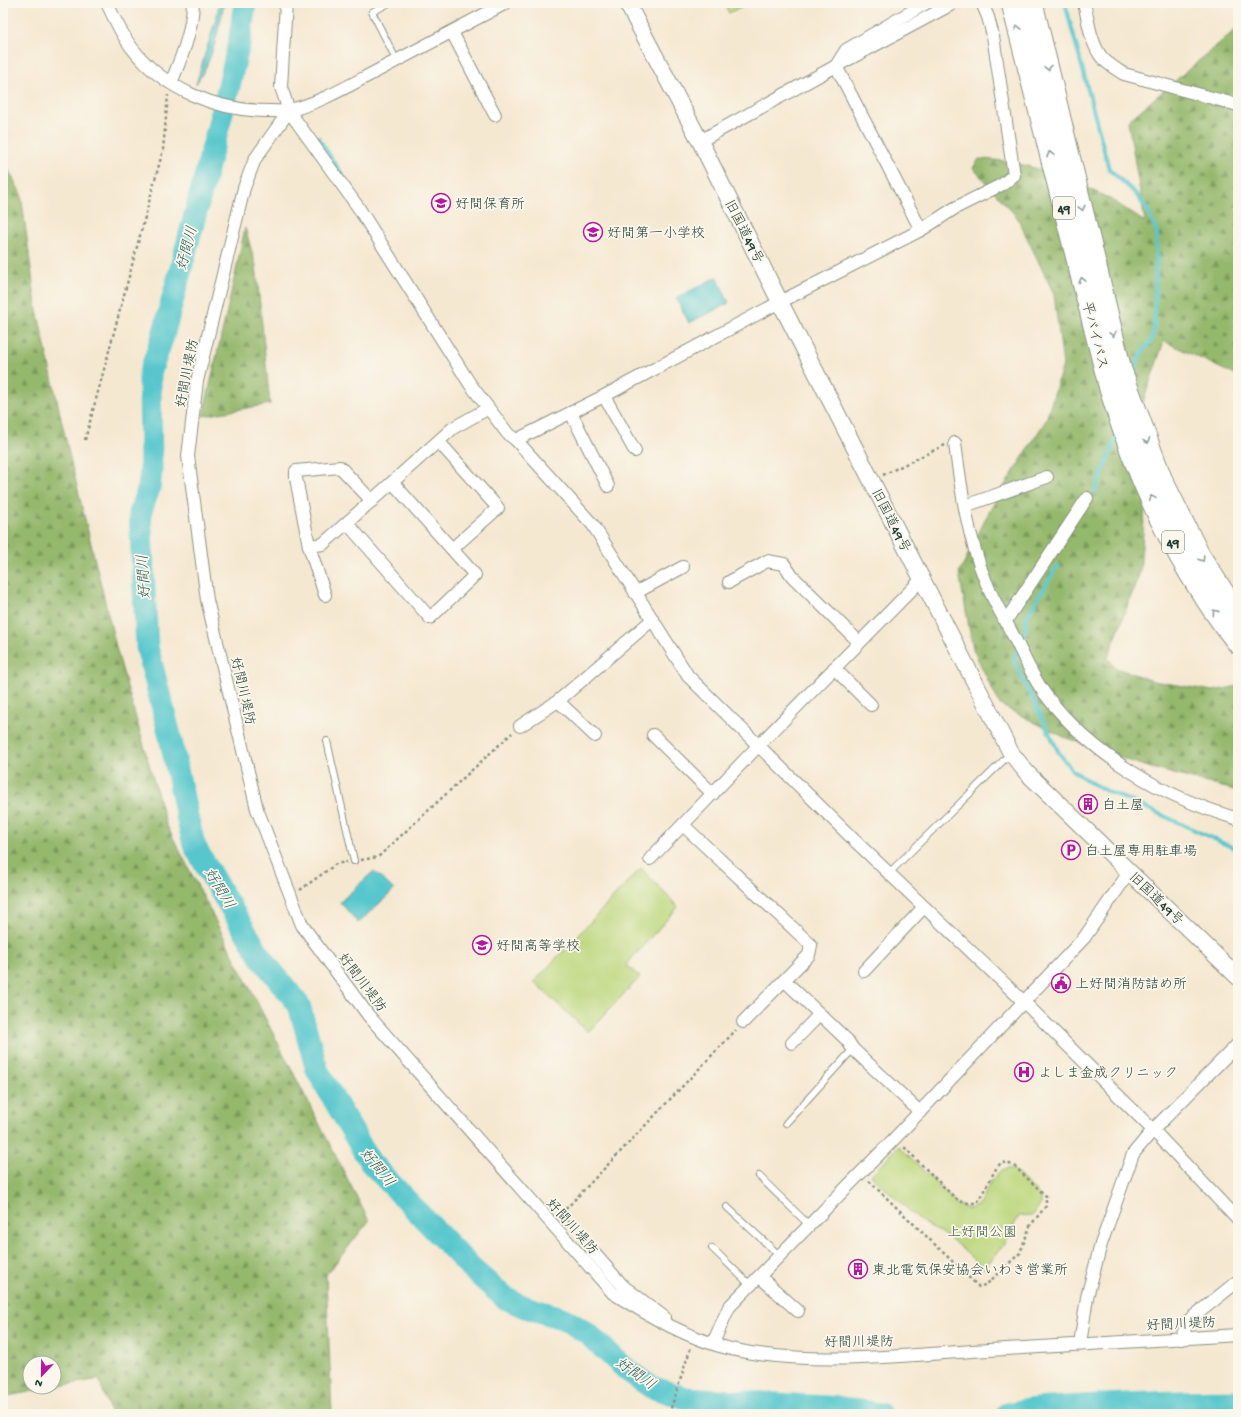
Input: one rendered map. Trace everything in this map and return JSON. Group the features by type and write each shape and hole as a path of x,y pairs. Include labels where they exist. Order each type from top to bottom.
{"highway":[{"name":"平バイパス","path":"1012,3 1125,408 1199,555 1238,615"},
{"name":"平バイパス","path":"1032,3 1124,378 1125,408 1123,433 1158,512 1195,583 1238,643"}],"street":[{"path":"107,3 120,31 132,48 149,67 173,84 216,104 246,111 289,110 330,96 506,3"},
{"path":"173,84 186,45 192,18 193,3"},
{"path":"286,3 281,87 289,110 358,207 487,409 508,434 516,440 583,513 635,593 650,622 688,676 758,746 1024,1002 1153,1130 1238,1220"},
{"name":"旧国道49号","path":"627,3 700,141 780,302 1011,752 1027,773 1238,976"},
{"path":"836,66 846,50 909,7 926,3"},
{"path":"516,440 604,396 780,302 921,230 955,208 1003,184 1014,175 993,36 988,17 982,3"},
{"path":"1084,3 1093,40 1100,55 1111,66 1124,74 1238,105"},
{"path":"700,141 952,4"},
{"path":"452,32 495,115"},
{"path":"836,66 921,230"},
{"name":"好間川堤防","path":"289,110 255,158 244,188 197,381 188,456 209,607 256,809 302,925 368,1015 613,1293 652,1317 703,1340 714,1342 730,1348 769,1356 864,1358 1238,1335"},
{"path":"604,396 635,450"},
{"path":"309,546 323,544 453,428 487,409"},
{"path":"571,413 608,486"},
{"path":"439,442 498,508 453,548"},
{"path":"955,443 965,506 977,557 986,583 1005,622 1045,695 1089,740 1139,778 1157,788 1238,819"},
{"path":"325,595 309,546 296,471 340,467 372,501"},
{"path":"965,506 1047,476"},
{"path":"347,523 430,618 475,575 453,548 393,483"},
{"path":"1005,622 1087,498"},
{"path":"729,582 767,561 784,564 792,576 859,642"},
{"path":"635,593 683,567"},
{"path":"650,860 758,746 922,579"},
{"path":"520,726 558,701 650,622"},
{"path":"834,668 871,705"},
{"path":"558,701 595,736"},
{"path":"653,735 713,794"},
{"path":"683,825 811,945 808,955 743,1022"},
{"path":"714,1342 729,1307 861,1174 1084,938 1130,871"},
{"path":"864,971 924,907"},
{"path":"787,983 848,1040 853,1049 920,1112"},
{"path":"792,1043 820,1014"},
{"path":"1080,1344 1087,1297 1101,1244 1113,1206 1133,1154 1153,1130 1238,1044"},
{"path":"592,1251 623,1286 672,1323 675,1327"},
{"path":"760,1277 798,1311"},
{"path":"1181,1339 1188,1321 1238,1281"}],"lane":[{"path":"389,3 372,12 397,61"},
{"path":"327,741 354,861"},
{"path":"889,873 1002,759 1011,752"},
{"path":"786,1123 853,1049"},
{"path":"759,1176 809,1225"},
{"path":"727,1207 780,1256"},
{"path":"712,1248 751,1286"}],"path":[{"path":"85,440 163,150 166,101 173,84"},
{"path":"872,480 942,446 955,443"},
{"path":"291,896 336,864 378,857 520,726"},
{"path":"575,1230 562,1213 743,1022"},
{"path":"861,1174 979,1287 987,1284 1020,1253 1030,1226 1046,1206 1046,1196 1013,1165 1002,1162 997,1167 976,1204 964,1203 955,1198 895,1138"},
{"path":"669,1414 692,1344"}],"green space":[{"path":"724,3 749,3 729,13"},
{"path":"1238,24 1237,376 1164,341 1141,408 1147,481 1140,572 1108,658 1116,668 1153,681 1213,691 1238,686 1238,790 1234,790 1144,766 1064,737 1000,705 973,649 959,573 991,508 1046,420 1063,365 1054,294 1017,217 973,168 979,159 1025,165 1070,180 1104,196 1145,222 1128,121 1236,29"},
{"path":"3,159 21,194 36,305 66,441 117,651 166,824 369,1221 326,1275 332,1414 111,1414 99,1379 62,1386 62,1355 22,1355 22,1393 3,1397"},
{"path":"245,228 256,266 270,404 203,416 230,299"},
{"path":"641,868 678,907 626,965 640,977 588,1032 534,982"},
{"name":"上好間公園","path":"899,1146 957,1204 969,1209 979,1205 996,1175 1006,1169 1013,1169 1041,1197 1041,1204 1032,1215 1019,1216 1003,1245 984,1269 952,1240 918,1219 871,1175"}],"water":[{"path":"219,3 224,3 217,35 211,56 196,84 217,15"},
{"path":"717,277 729,303 689,323 676,298"},
{"path":"374,871 394,890 358,923 340,902"}],"waterway":[{"name":"好間川","path":"245,3 239,43 227,94 163,336 150,373 151,471 149,488 140,513 147,647 169,732 194,845 262,959 299,1005 317,1070 370,1162 472,1269 505,1298 525,1307 565,1319 589,1335 628,1371 651,1387 686,1398 842,1408 880,1414"},
{"path":"1065,3 1109,169 1136,194 1148,211 1157,232 1154,329 1152,339 1140,355 1133,378"},
{"path":"318,137 344,178"},
{"path":"1095,492 1117,435"},
{"path":"1020,643 1026,630 1026,618 1058,565"},
{"path":"1017,649 1014,661 1059,753 1072,770 1091,783 1111,793 1238,850"},
{"path":"932,922 951,940"},
{"name":"好間川","path":"1007,1414 1030,1410 1101,1405 1238,1401"}],"place":[{"name":"好間保育所","path":"441,203"},
{"name":"好間第一小学校","path":"593,232"},
{"name":"白土屋","path":"1088,804"},
{"name":"白土屋専用駐車場","path":"1071,850"},
{"name":"好間高等学校","path":"482,945"},
{"name":"上好間消防詰め所","path":"1061,983"},
{"name":"よしま金成クリニック","path":"1024,1072"},
{"name":"東北電気保安協会いわき営業所","path":"858,1269"}]}
